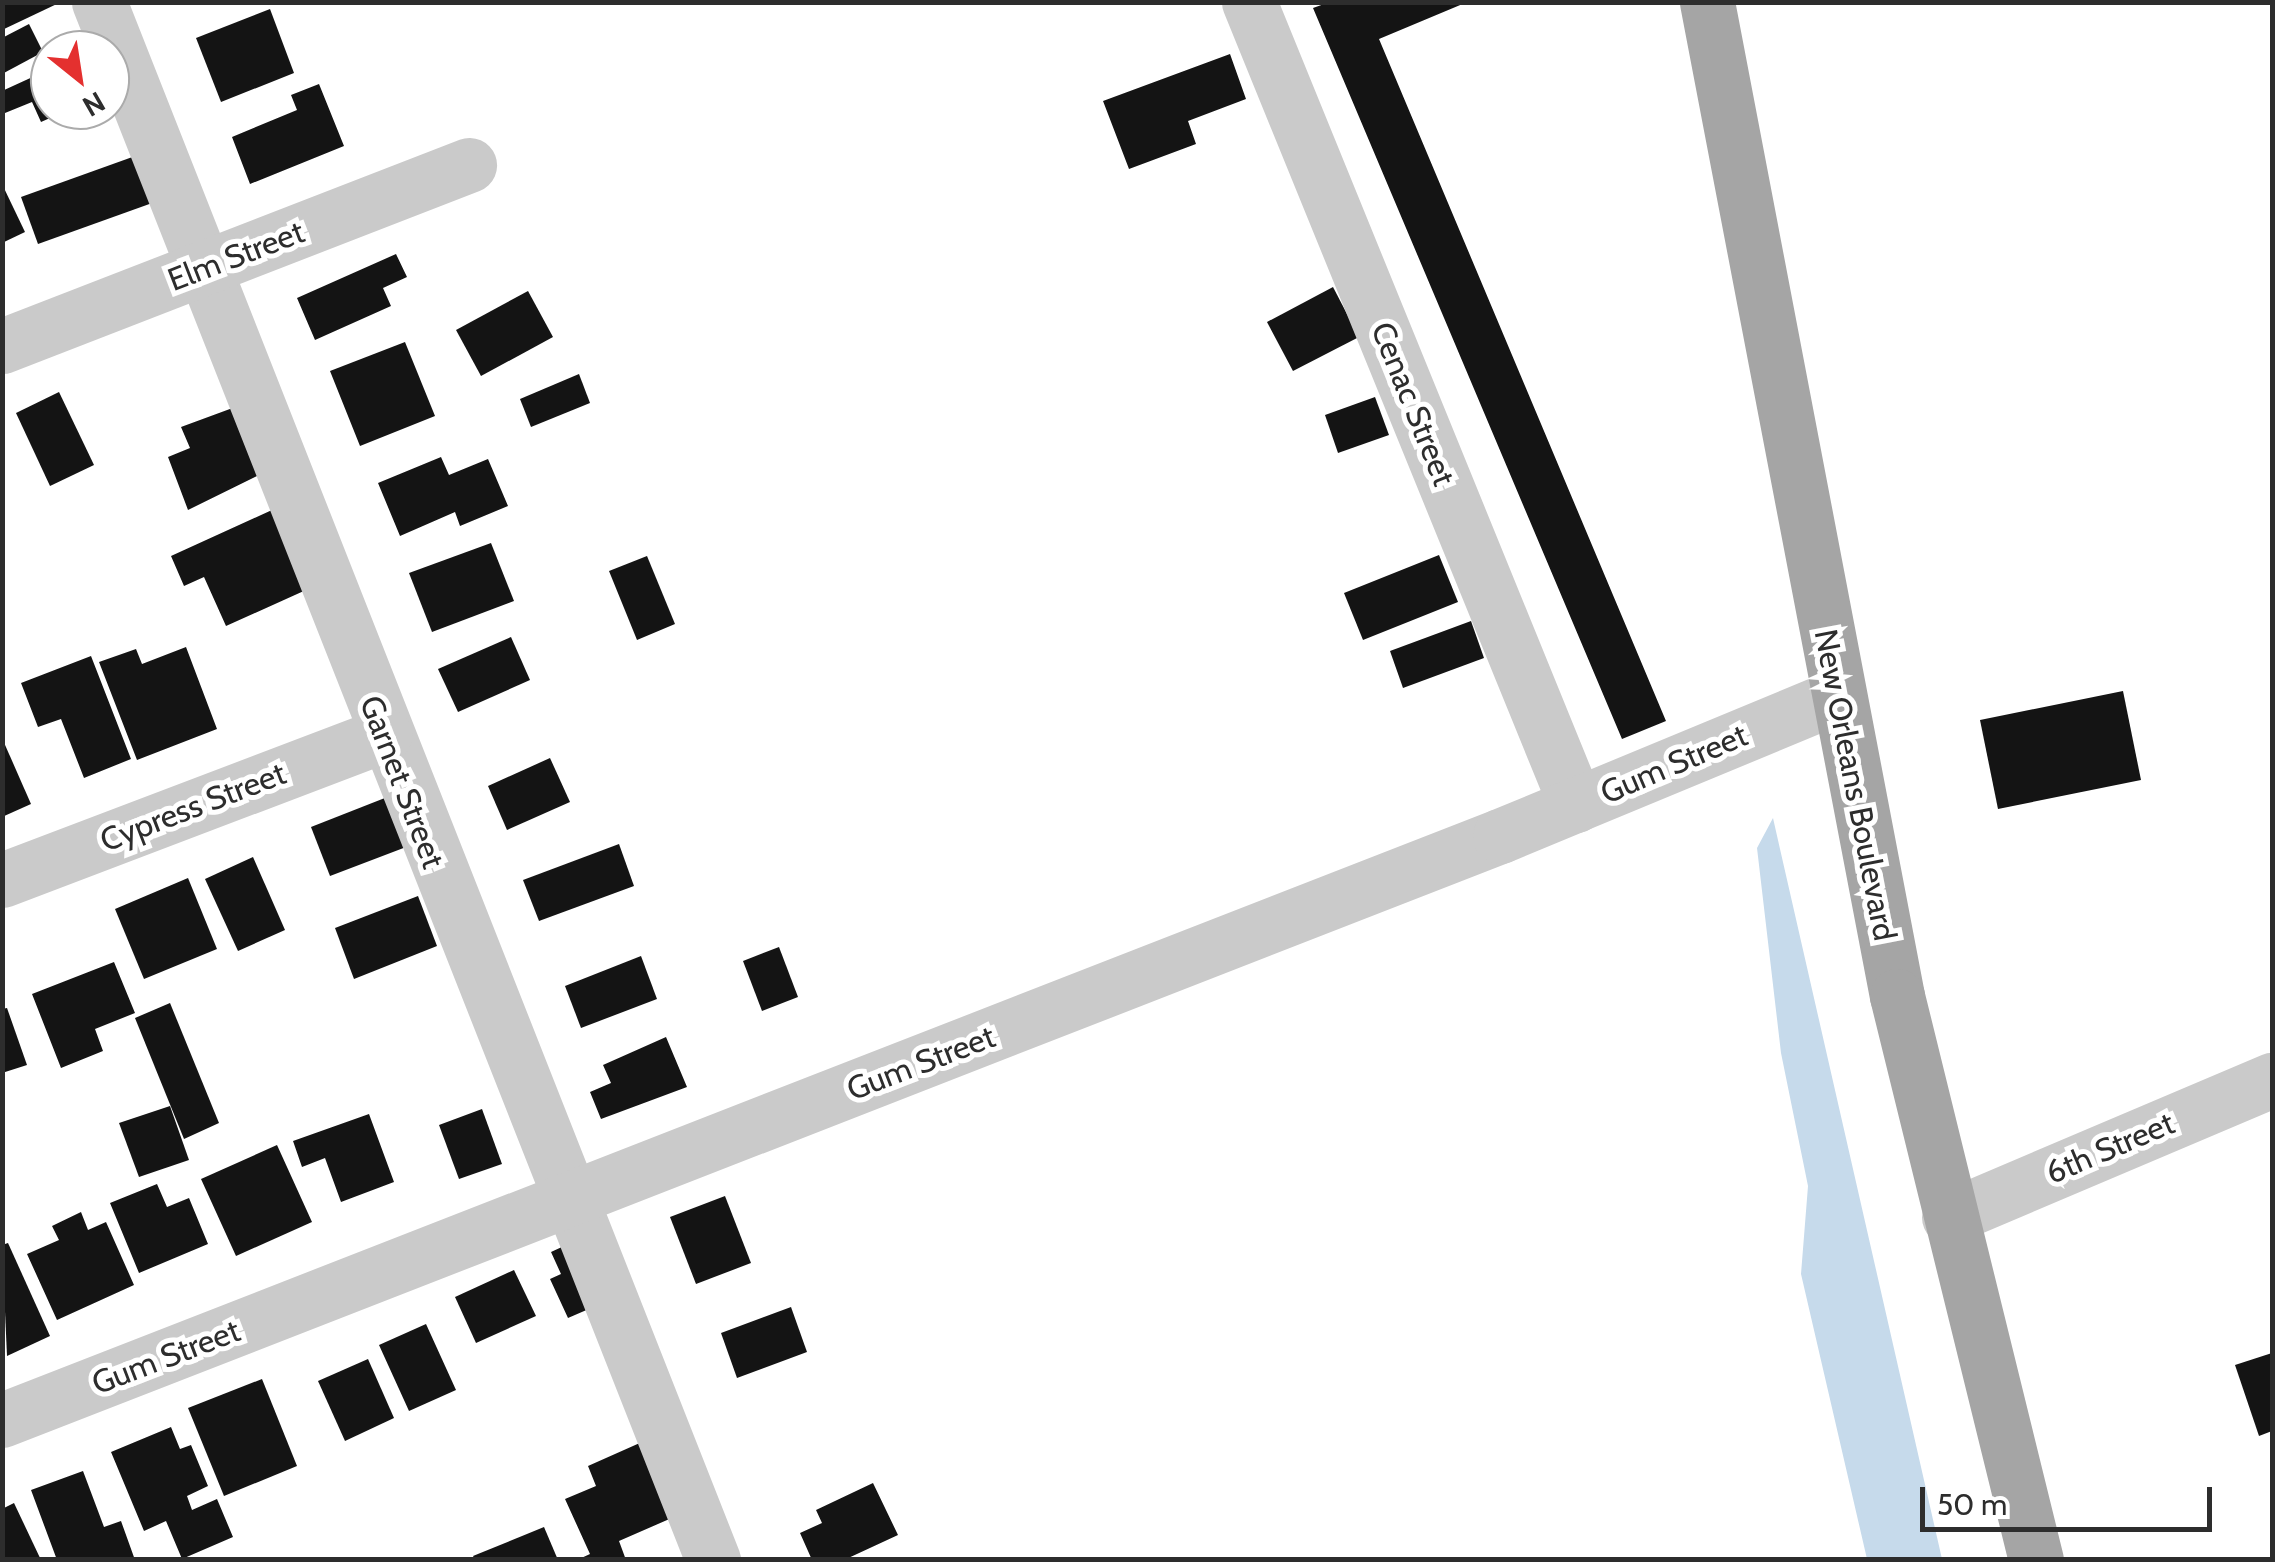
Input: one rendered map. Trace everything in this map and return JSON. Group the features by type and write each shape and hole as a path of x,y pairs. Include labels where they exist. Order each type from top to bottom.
{"main road":[{"name":"New Orleans Boulevard","path":"1707,2 1836,697 1949,1217 2036,1560"}],"street":[{"name":"Garnet Street","path":"100,2 384,734 713,1560"},
{"name":"Cenac Street","path":"1250,2 1576,805"},
{"name":"Elm Street","path":"2,346 468,164"},
{"name":"Gum Street","path":"2,1420 1576,805 1836,697"},
{"name":"Cypress Street","path":"2,880 384,734"},
{"name":"6th Street","path":"1949,1217 2272,1080"}],"water":[{"path":"1773,818 1942,1559 1867,1559 1801,1274 1808,1186 1781,1053 1757,848"}],"building":[{"path":"2,2 61,2 2,30"},
{"path":"1327,3 1465,3 1379,39 1666,721 1622,739 1313,8"},
{"path":"270,9 294,73 221,102 196,38"},
{"path":"29,24 32,30 30,59 2,74 2,38"},
{"path":"1230,54 1246,99 1188,121 1196,144 1129,169 1103,101"},
{"path":"30,78 30,103 5,113 2,91"},
{"path":"319,84 344,146 250,184 232,137 297,110 291,95"},
{"path":"138,155 155,202 38,244 21,197"},
{"path":"2,184 25,232 2,243"},
{"path":"396,254 407,277 383,288 391,306 315,340 297,298"},
{"path":"1333,287 1359,337 1293,371 1267,322"},
{"path":"528,291 553,337 481,376 456,330"},
{"path":"405,342 435,416 360,446 330,371"},
{"path":"579,374 590,403 531,427 520,399"},
{"path":"59,392 94,465 50,486 16,413"},
{"path":"1375,397 1389,435 1338,453 1325,415"},
{"path":"238,406 263,473 188,510 168,457 190,448 181,427"},
{"path":"441,457 449,475 488,459 508,506 460,526 455,512 400,536 378,483"},
{"path":"272,510 306,590 226,626 204,577 184,586 171,556"},
{"path":"491,543 514,601 432,632 409,573"},
{"path":"1439,555 1458,602 1363,640 1344,593"},
{"path":"647,556 675,624 637,640 609,571"},
{"path":"1471,621 1484,658 1403,688 1390,651"},
{"path":"511,637 530,680 458,712 438,669"},
{"path":"186,647 217,729 137,760 99,662 136,649 142,664"},
{"path":"91,656 131,759 84,778 61,719 38,727 21,683"},
{"path":"2123,691 2141,780 1998,809 1980,720"},
{"path":"2,738 31,804 2,817"},
{"path":"550,758 570,802 507,830 488,786"},
{"path":"395,794 414,844 330,876 311,827"},
{"path":"619,844 634,886 539,921 523,880"},
{"path":"253,857 285,930 238,951 205,879"},
{"path":"188,878 217,949 144,979 115,909"},
{"path":"418,896 437,946 354,979 335,928"},
{"path":"779,947 798,997 762,1011 743,961"},
{"path":"641,956 657,999 581,1028 565,986"},
{"path":"114,962 135,1013 95,1029 103,1051 61,1068 32,994"},
{"path":"170,1003 219,1123 184,1139 135,1018"},
{"path":"7,1008 27,1065 2,1073 2,1009"},
{"path":"666,1037 687,1087 601,1119 590,1092 611,1083 603,1065"},
{"path":"170,1106 189,1160 139,1177 119,1123"},
{"path":"482,1109 502,1164 459,1179 439,1125"},
{"path":"369,1114 394,1182 341,1202 325,1158 302,1167 293,1141"},
{"path":"277,1145 312,1222 236,1256 201,1179"},
{"path":"157,1184 167,1207 189,1198 208,1244 139,1273 110,1203"},
{"path":"725,1196 751,1263 696,1284 670,1217"},
{"path":"81,1212 88,1230 106,1222 134,1285 57,1320 27,1254 59,1240 52,1226"},
{"path":"577,1240 605,1302 568,1318 550,1279 561,1274 551,1252"},
{"path":"8,1243 50,1336 7,1356 2,1245"},
{"path":"514,1270 536,1316 476,1343 455,1297"},
{"path":"791,1307 807,1352 737,1378 721,1333"},
{"path":"426,1324 456,1390 409,1411 379,1345"},
{"path":"2272,1353 2272,1431 2259,1436 2235,1365"},
{"path":"368,1359 394,1418 345,1441 318,1381"},
{"path":"262,1379 297,1466 224,1496 188,1408"},
{"path":"171,1427 180,1449 191,1445 208,1486 187,1496 192,1510 217,1499 233,1537 182,1559 166,1521 144,1531 111,1452"},
{"path":"642,1442 674,1517 619,1541 626,1560 577,1560 590,1554 565,1499 596,1486 588,1466"},
{"path":"83,1471 104,1527 121,1521 135,1560 57,1560 31,1490"},
{"path":"873,1483 898,1535 844,1560 812,1560 800,1533 822,1523 816,1510"},
{"path":"14,1503 41,1560 2,1560 2,1509"},
{"path":"544,1527 558,1560 475,1560 473,1556"}]}
